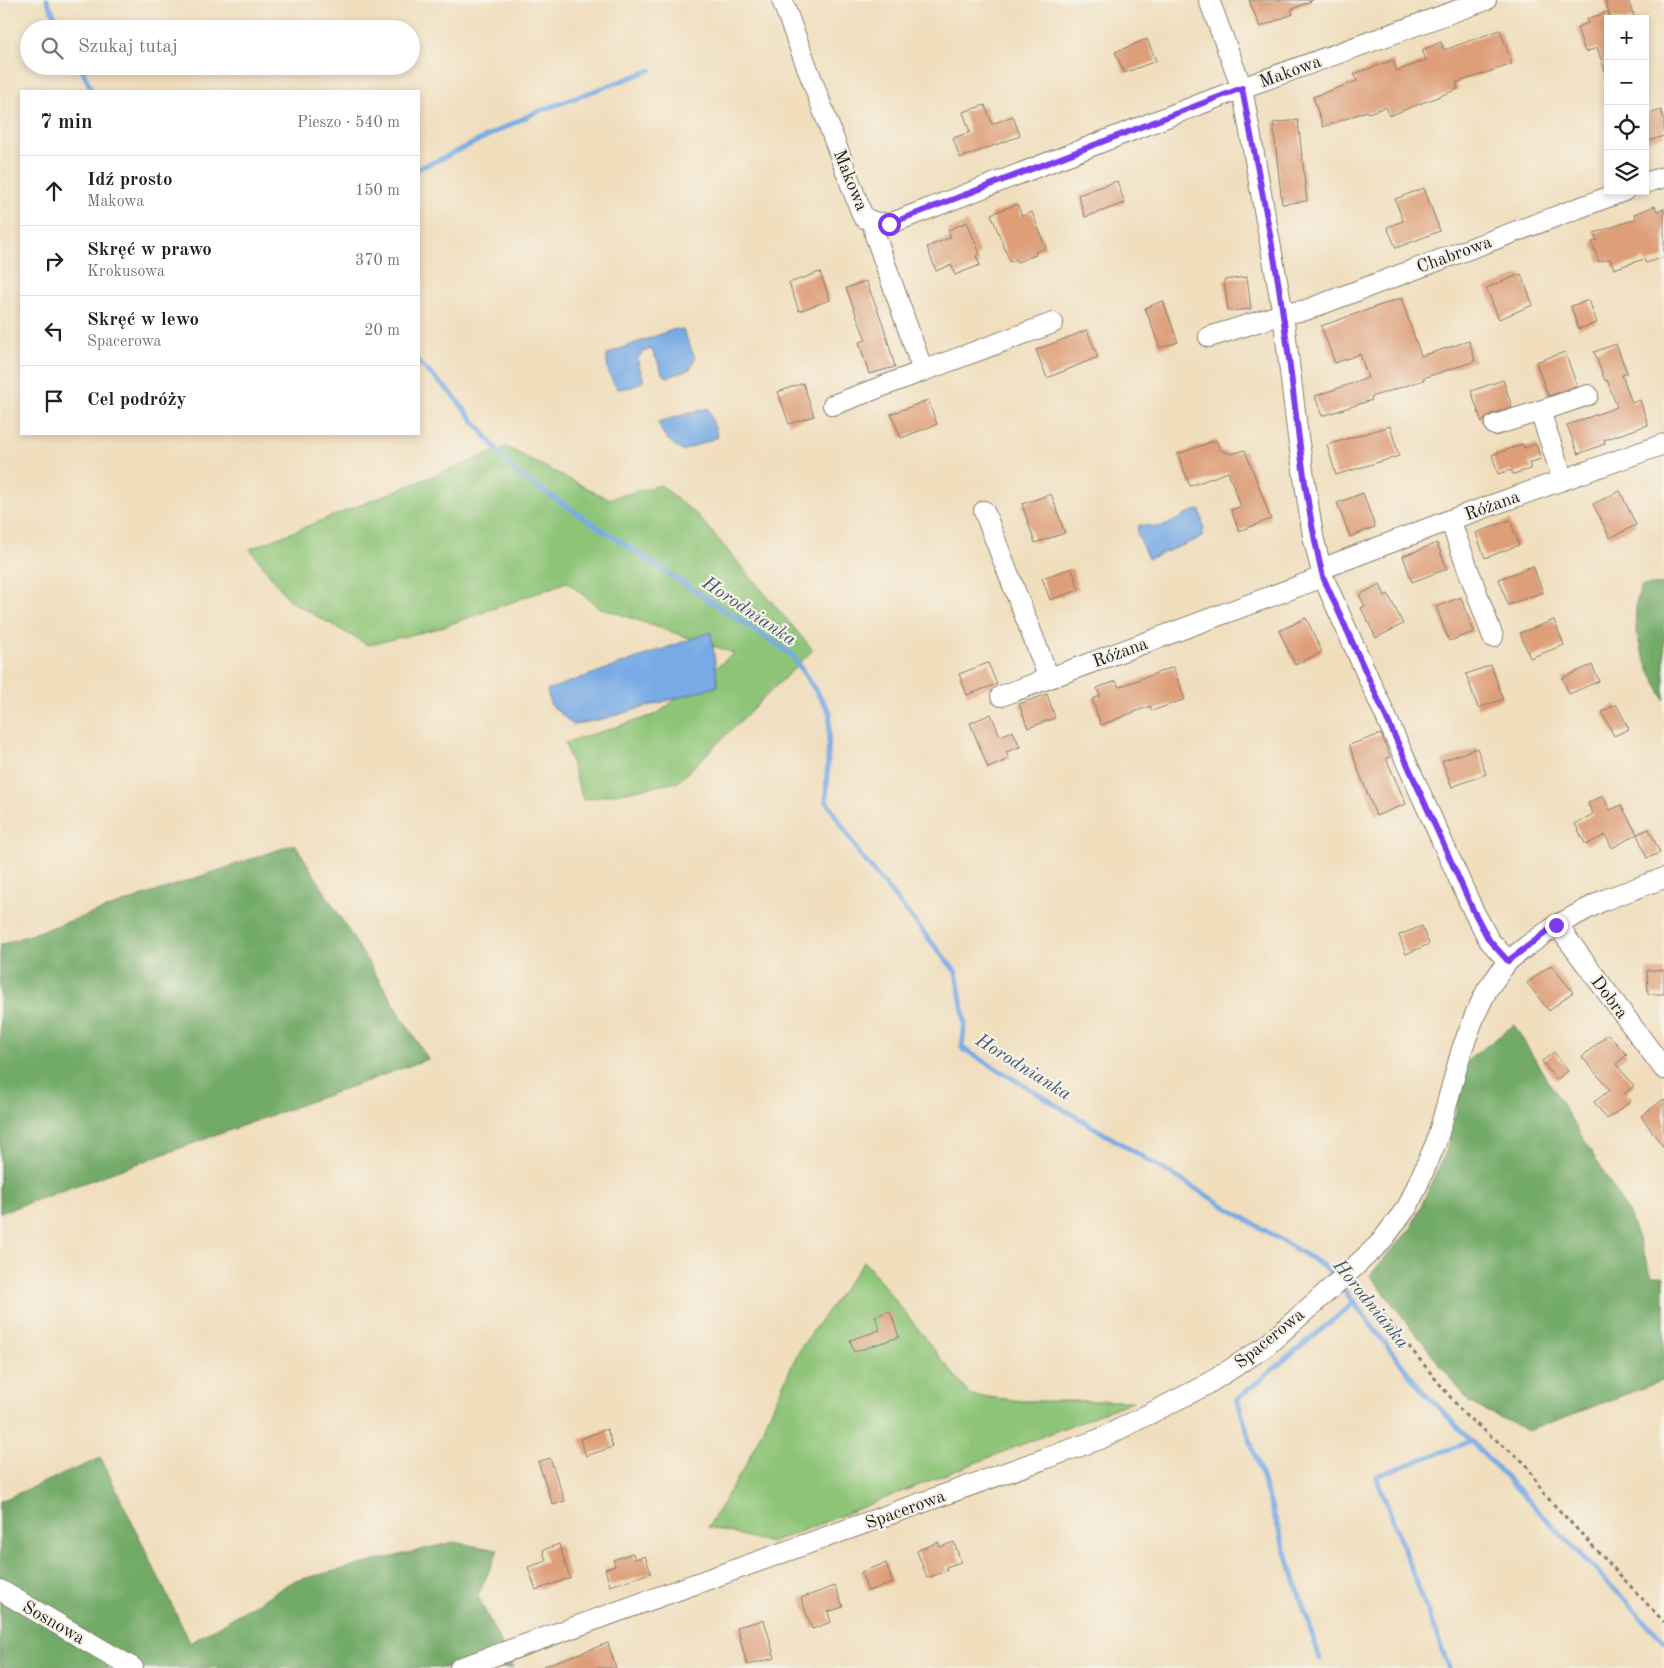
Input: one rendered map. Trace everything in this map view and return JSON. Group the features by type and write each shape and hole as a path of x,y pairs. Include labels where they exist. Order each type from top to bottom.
{"street":[{"name":"Makowa","path":"782,0 863,217 873,222 889,224 1242,88 1486,0"},
{"path":"1209,0 1242,88 1283,314 1310,516 1322,573 1473,910 1489,940 1508,961"},
{"path":"1649,182 1664,176"},
{"name":"Chabrowa","path":"1209,337 1283,314 1306,310 1613,195"},
{"path":"873,222 875,235 923,371"},
{"path":"833,405 1053,324"},
{"path":"1495,425 1588,395"},
{"path":"1540,411 1563,480"},
{"name":"Różana","path":"1001,696 1322,573 1450,520 1664,444"},
{"path":"984,511 1049,678"},
{"path":"1450,520 1493,637"},
{"path":"1348,1272 1380,1243 1408,1206 1436,1143 1462,1049 1475,1015 1488,990 1508,961 1556,925 1604,900 1664,878"},
{"name":"Dobra","path":"1556,925 1664,1069"},
{"name":"Spacerowa","path":"460,1668 1100,1439 1206,1386 1265,1347 1348,1272"},
{"name":"Sosnowa","path":"0,1590 133,1668"}],"path":[{"path":"1348,1272 1465,1415 1526,1464 1544,1494 1664,1622"}],"green space":[{"path":"506,447 608,499 661,485 699,517 813,650 678,782 583,800 565,743 657,714 734,653 598,607 567,582 440,628 368,645 290,601 250,549"},
{"path":"1664,584 1664,700 1648,667 1640,644 1637,633 1636,603 1641,586"},
{"path":"295,844 428,1059 0,1213 0,945"},
{"path":"1514,1025 1629,1214 1652,1276 1664,1276 1664,1380 1528,1431 1470,1403 1370,1275 1411,1228 1447,1149 1468,1060"},
{"path":"864,1261 970,1395 1023,1401 1133,1401 771,1543 708,1527 747,1463 799,1350"},
{"path":"101,1458 190,1643 294,1581 453,1542 498,1550 478,1596 513,1668 0,1668 0,1501"}],"water":[{"path":"675,329 683,330 695,358 690,369 669,377 663,375 651,349 643,352 637,359 644,381 632,387 618,389 609,373 607,355"},
{"path":"708,408 718,437 682,451 664,435 658,422"},
{"path":"1200,510 1204,528 1201,538 1148,559 1137,533 1139,525 1163,526 1190,512"},
{"path":"711,632 718,686 603,719 573,725 550,704 547,690"}],"building":[{"path":"1249,0 1313,0 1291,10 1293,14 1260,27"},
{"path":"1605,0 1628,0 1634,15 1610,15"},
{"path":"1608,12 1608,15 1604,15 1604,68 1597,48 1585,52 1577,27 1588,23 1587,19"},
{"path":"1500,30 1512,64 1456,83 1458,89 1389,116 1386,107 1368,113 1367,111 1323,127 1313,97 1357,81 1354,74 1393,60 1397,71 1426,60 1422,50 1441,42 1444,50"},
{"path":"1147,39 1156,61 1124,73 1115,52"},
{"path":"985,105 992,124 1013,116 1020,136 960,158 953,138 970,132 963,112"},
{"path":"1661,110 1664,121 1664,136 1649,141 1649,114"},
{"path":"1298,120 1307,201 1282,204 1273,123"},
{"path":"1117,181 1125,203 1085,217 1078,195"},
{"path":"1424,188 1440,231 1396,248 1387,227 1403,221 1395,199"},
{"path":"1017,204 1022,216 1032,212 1046,248 1035,252 1036,255 1017,262 1016,259 1010,262 991,214"},
{"path":"1655,206 1657,211 1664,209 1664,257 1646,263 1644,259 1614,269 1610,259 1599,262 1592,242 1597,240 1594,233 1636,219 1634,214"},
{"path":"967,222 980,254 976,256 980,265 955,275 951,265 936,271 927,247 951,237 948,230"},
{"path":"820,272 830,300 799,311 789,283"},
{"path":"1521,274 1533,305 1499,319 1486,288"},
{"path":"1247,277 1251,309 1228,311 1224,280"},
{"path":"866,281 883,324 895,367 869,374 859,342 866,340 846,288"},
{"path":"1401,298 1421,356 1469,341 1475,361 1371,397 1372,400 1322,416 1315,396 1368,378 1360,354 1335,363 1321,326"},
{"path":"1589,300 1597,323 1578,329 1571,306"},
{"path":"1163,301 1178,342 1160,348 1145,308"},
{"path":"1087,330 1098,357 1047,378 1036,350"},
{"path":"1616,344 1627,373 1622,375 1632,403 1640,400 1648,425 1604,440 1605,444 1578,454 1567,425 1617,407 1594,352"},
{"path":"1565,352 1577,386 1548,396 1536,362"},
{"path":"1503,380 1512,407 1491,414 1482,423 1471,391"},
{"path":"803,383 814,416 789,424 778,392"},
{"path":"928,400 937,424 901,438 891,414"},
{"path":"1390,426 1399,456 1336,475 1327,445"},
{"path":"1216,440 1220,450 1231,454 1245,450 1271,519 1239,531 1231,510 1241,506 1228,472 1190,486 1178,454"},
{"path":"1523,444 1524,448 1536,444 1541,459 1529,463 1531,469 1513,474 1511,470 1498,474 1492,455"},
{"path":"1620,491 1636,525 1610,538 1593,504"},
{"path":"1363,493 1375,527 1350,537 1337,503"},
{"path":"1051,494 1065,533 1035,543 1022,504"},
{"path":"1510,520 1519,545 1485,558 1476,533"},
{"path":"1437,543 1447,569 1412,582 1403,556"},
{"path":"1533,566 1543,592 1508,605 1499,579"},
{"path":"1072,568 1079,590 1050,600 1042,578"},
{"path":"1380,584 1385,596 1388,594 1403,624 1376,638 1361,608 1365,606 1359,595"},
{"path":"1461,597 1474,632 1449,641 1436,607"},
{"path":"1306,618 1322,652 1295,665 1279,631"},
{"path":"1554,620 1564,645 1530,658 1520,633"},
{"path":"988,663 997,684 967,695 959,674"},
{"path":"1491,665 1503,699 1478,708 1466,674"},
{"path":"1592,665 1599,681 1569,694 1562,678"},
{"path":"1173,667 1185,699 1152,711 1150,706 1101,725 1092,699 1100,696 1097,688 1116,681 1119,687"},
{"path":"1047,694 1055,718 1028,728 1019,704"},
{"path":"1616,704 1629,729 1614,736 1602,712"},
{"path":"991,714 1000,736 1013,731 1020,747 1006,752 1009,759 988,768 970,723"},
{"path":"1381,734 1390,757 1386,758 1406,804 1376,816 1349,745"},
{"path":"1477,748 1486,774 1452,787 1442,761"},
{"path":"1603,796 1610,810 1621,805 1637,834 1612,848 1605,835 1586,845 1575,824 1593,814 1588,803"},
{"path":"1649,829 1660,853 1647,858 1637,834"},
{"path":"1422,926 1429,944 1406,954 1399,935"},
{"path":"1551,965 1573,992 1549,1011 1527,983"},
{"path":"1647,970 1664,970 1664,994 1648,994"},
{"path":"1608,1034 1627,1055 1616,1064 1634,1086 1625,1093 1631,1101 1607,1119 1594,1102 1610,1090 1582,1057"},
{"path":"1554,1052 1568,1071 1556,1080 1542,1061"},
{"path":"1664,1099 1664,1148 1641,1116"},
{"path":"890,1311 899,1337 854,1352 850,1340 880,1330 875,1316"},
{"path":"607,1429 613,1447 586,1456 580,1439"},
{"path":"550,1458 565,1501 553,1505 538,1462"},
{"path":"938,1542 940,1547 954,1542 961,1562 946,1567 947,1571 927,1578 917,1551"},
{"path":"559,1544 570,1578 536,1590 528,1567 546,1561 543,1550"},
{"path":"633,1553 635,1559 645,1556 651,1573 610,1586 605,1569 615,1566 613,1560"},
{"path":"886,1563 893,1583 868,1591 861,1572"},
{"path":"835,1586 843,1607 828,1612 831,1622 812,1629 801,1598"},
{"path":"764,1620 775,1658 747,1665 737,1627"},
{"path":"608,1643 616,1668 544,1668 544,1666"}],"waterway":[{"name":"Horodnianka","path":"47,0 57,20"},
{"path":"420,168 534,113 651,70"},
{"name":"Horodnianka","path":"84,75 92,90"},
{"name":"Horodnianka","path":"420,364 451,393 515,472 791,654 830,712 826,800 861,856 956,972 965,1022 962,1048 1324,1266 1335,1278"},
{"name":"Horodnianka","path":"1340,1285 1420,1388 1664,1641"},
{"path":"1320,1659 1237,1399 1355,1302"},
{"path":"1449,1668 1376,1476 1472,1441"}],"route":[{"path":"889,224 1242,88 1283,314 1298,437 1313,536 1323,577 1473,910 1489,940 1508,961 1556,925"}]}
